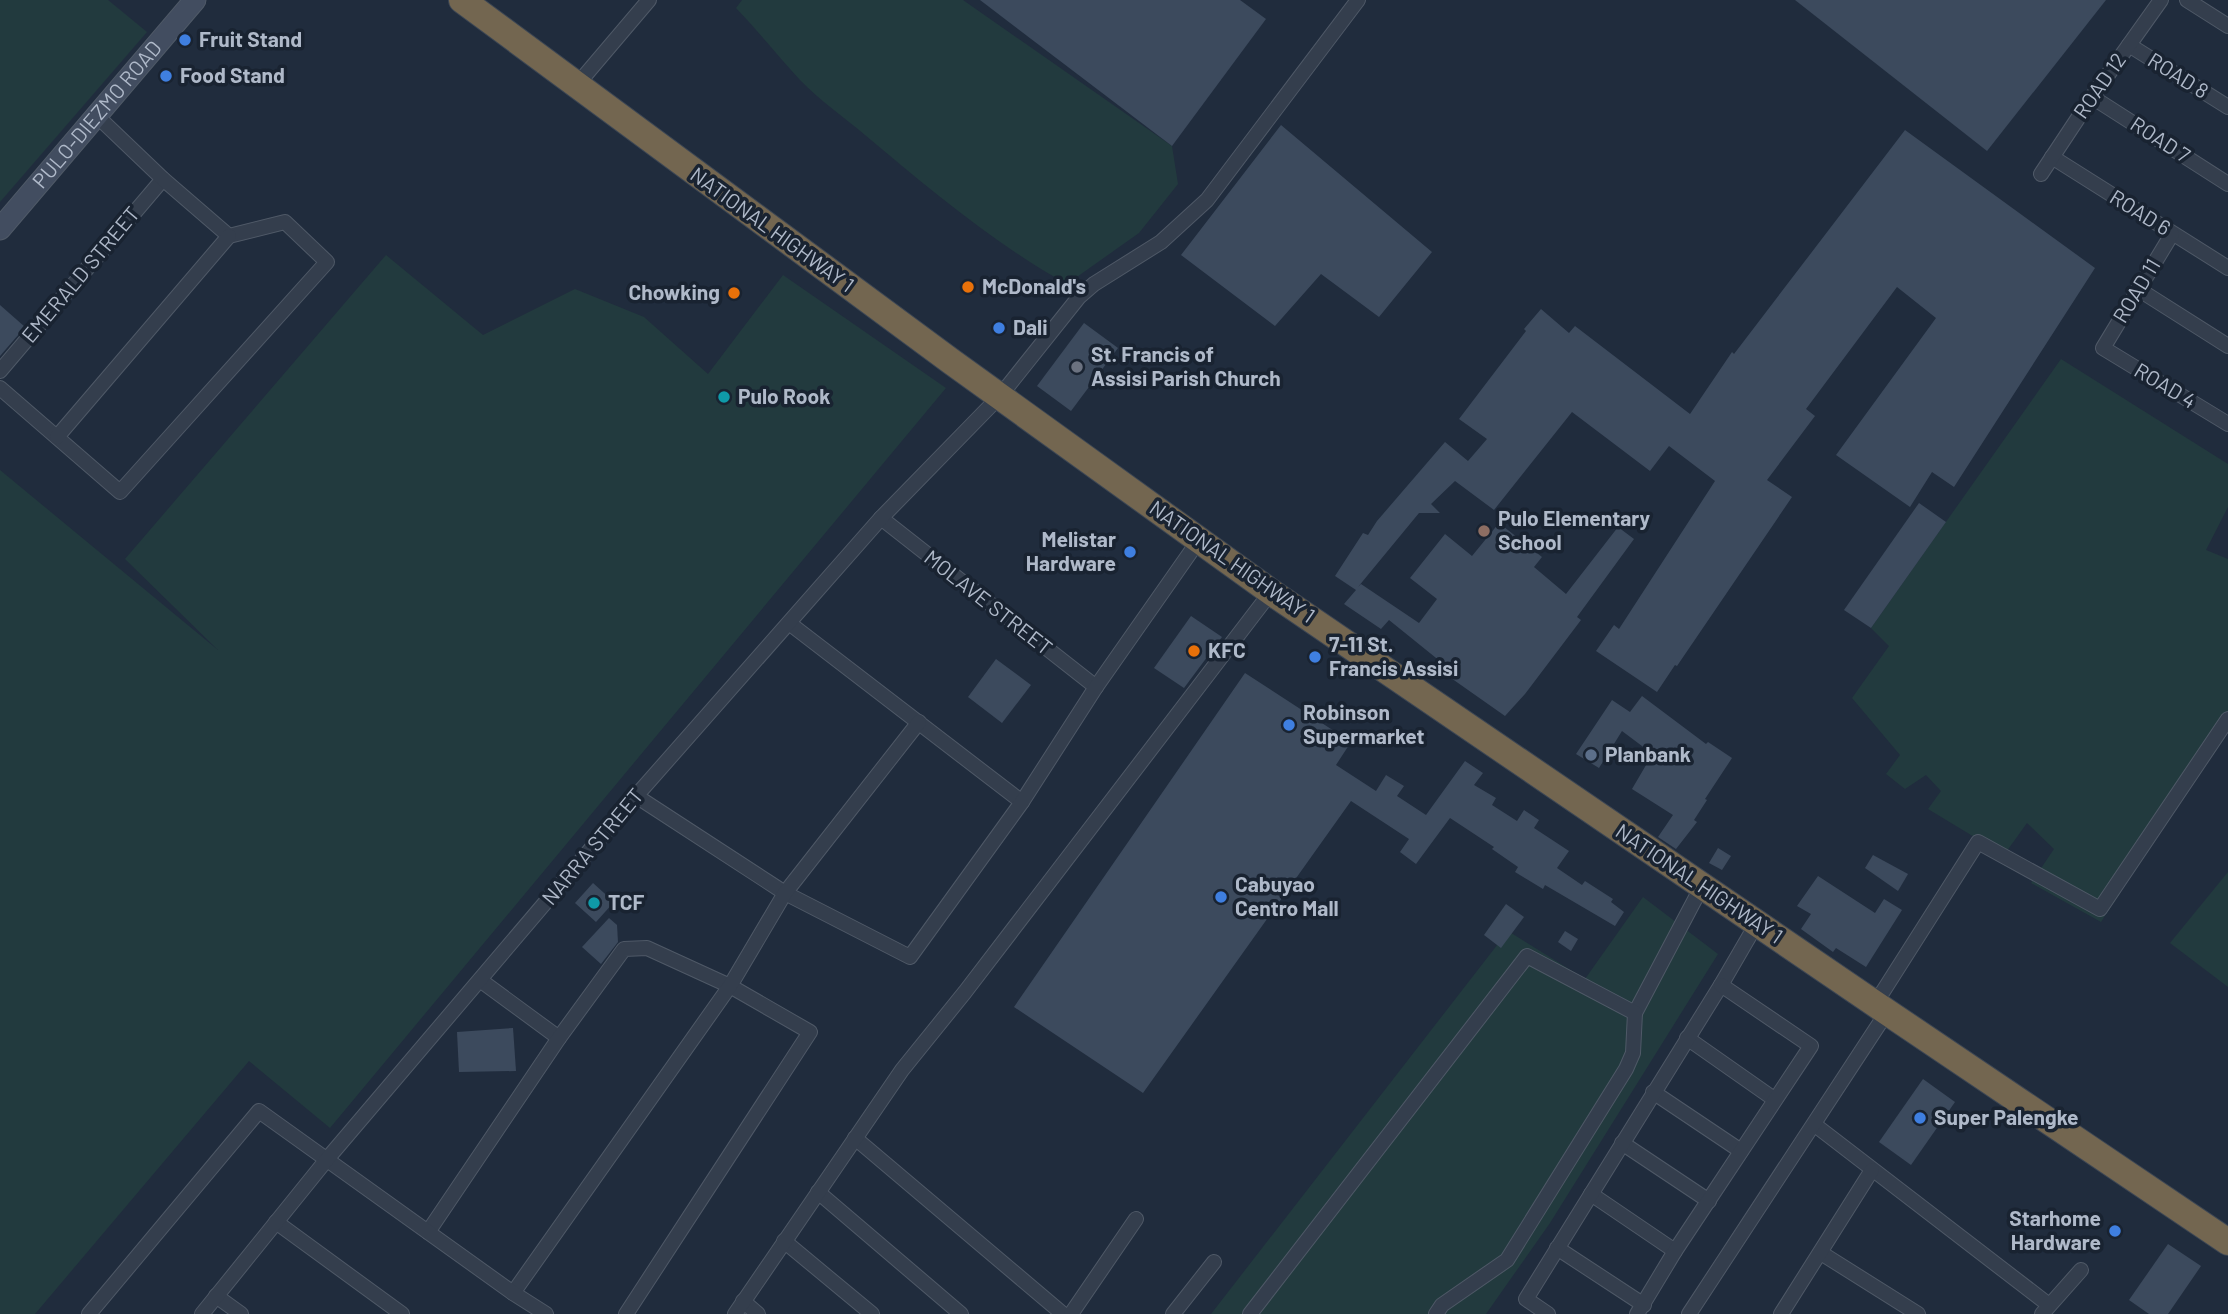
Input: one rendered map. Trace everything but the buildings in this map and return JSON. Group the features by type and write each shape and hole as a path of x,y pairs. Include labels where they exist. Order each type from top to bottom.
{"highway":[{"name":"NATIONAL HIGHWAY 1","path":"462,0 1271,592 2228,1242"}],"main road":[{"name":"PULO-DIEZMO ROAD","path":"0,229 195,0"}],"street":[{"path":"576,86 649,0"},
{"name":"NARRA STREET","path":"202,1314 328,1158 636,796 881,518 1000,396 1079,297 1094,284 1161,242 1207,200 1358,0"},
{"name":"ROAD 12","path":"2041,174 2161,0"},
{"path":"2187,0 2228,26"},
{"name":"ROAD 8","path":"2129,45 2228,107"},
{"name":"ROAD 7","path":"2092,97 2228,184"},
{"path":"97,116 163,179 229,236"},
{"name":"ROAD 6","path":"2052,157 2228,268"},
{"name":"EMERALD STREET","path":"0,371 163,179"},
{"path":"0,388 120,492 327,262 285,222 229,236 57,437"},
{"name":"ROAD 11","path":"2103,348 2172,233"},
{"path":"2138,289 2228,346"},
{"name":"ROAD 4","path":"2103,348 2228,424"},
{"name":"MOLAVE STREET","path":"881,518 1096,687"},
{"path":"636,796 785,893 910,957 1022,802 1096,687 1199,540"},
{"path":"758,1314 739,1308 902,1070 965,992 1271,592"},
{"path":"789,623 1022,802"},
{"path":"1689,1314 1815,1125 1978,842 2100,909 2228,719"},
{"path":"513,1293 730,986 785,893 919,722"},
{"path":"1436,1314 1442,1305 1507,1260 1626,1069 1633,1053 1635,1013 1702,886"},
{"path":"1548,1314 1526,1299 1757,923"},
{"path":"428,1232 559,1038 624,949 647,948 730,986 810,1032 626,1314"},
{"path":"1250,1314 1527,956 1635,1013"},
{"path":"480,980 559,1038"},
{"path":"1557,1248 1640,1309 1675,1251 1811,1046 1721,985"},
{"path":"1687,1038 1774,1099"},
{"path":"1653,1092 1741,1151"},
{"path":"89,1314 259,1111 546,1314"},
{"path":"1815,1125 2045,1310 2081,1270"},
{"path":"855,1138 1063,1314"},
{"path":"1622,1143 1709,1201"},
{"path":"1781,1314 1872,1170"},
{"path":"818,1192 961,1314"},
{"path":"1591,1194 1675,1251"},
{"path":"1071,1314 1136,1219"},
{"path":"276,1222 402,1314"},
{"path":"784,1241 872,1314"},
{"path":"1821,1253 1918,1314"},
{"path":"1173,1314 1214,1262"},
{"path":"216,1296 241,1314"}],"green space":[{"path":"0,0 108,0 147,32 0,202"},
{"path":"742,0 963,0 1172,146 1178,184 1139,233 1067,284 1014,252 963,215 815,94 736,8"},
{"path":"386,255 483,335 575,289 644,317 708,374 783,275 946,388 330,1128 249,1061 35,1314 0,1314 0,470 218,650 125,559"},
{"path":"2061,359 2228,464 2228,507 2206,550 2228,559 2228,727 2101,922 2031,883 2054,849 2027,823 2004,855 1928,809 1941,791 1926,775 1905,789 1886,774 1900,755 1852,698 1889,646 1871,628"},
{"path":"2228,872 2228,987 2170,943"},
{"path":"1643,897 1718,954 1550,1223 1486,1314 1211,1314 1508,931 1585,979"}],"place":[{"name":"Fruit Stand","path":"185,40"},
{"name":"Food Stand","path":"166,76"},
{"name":"McDonald's","path":"968,287"},
{"name":"Chowking","path":"734,293"},
{"name":"Dali","path":"999,328"},
{"name":"St. Francis of Assisi Parish Church","path":"1077,367"},
{"name":"Pulo Rook","path":"724,397"},
{"name":"Pulo Elementary School","path":"1484,531"},
{"name":"Melistar Hardware","path":"1130,552"},
{"name":"KFC","path":"1194,651"},
{"name":"7-11 St. Francis Assisi","path":"1315,657"},
{"name":"Robinson Supermarket","path":"1289,725"},
{"name":"Planbank","path":"1591,755"},
{"name":"Cabuyao Centro Mall","path":"1221,897"},
{"name":"TCF","path":"594,903"},
{"name":"Super Palengke","path":"1920,1118"},
{"name":"Starhome Hardware","path":"2115,1231"}]}
